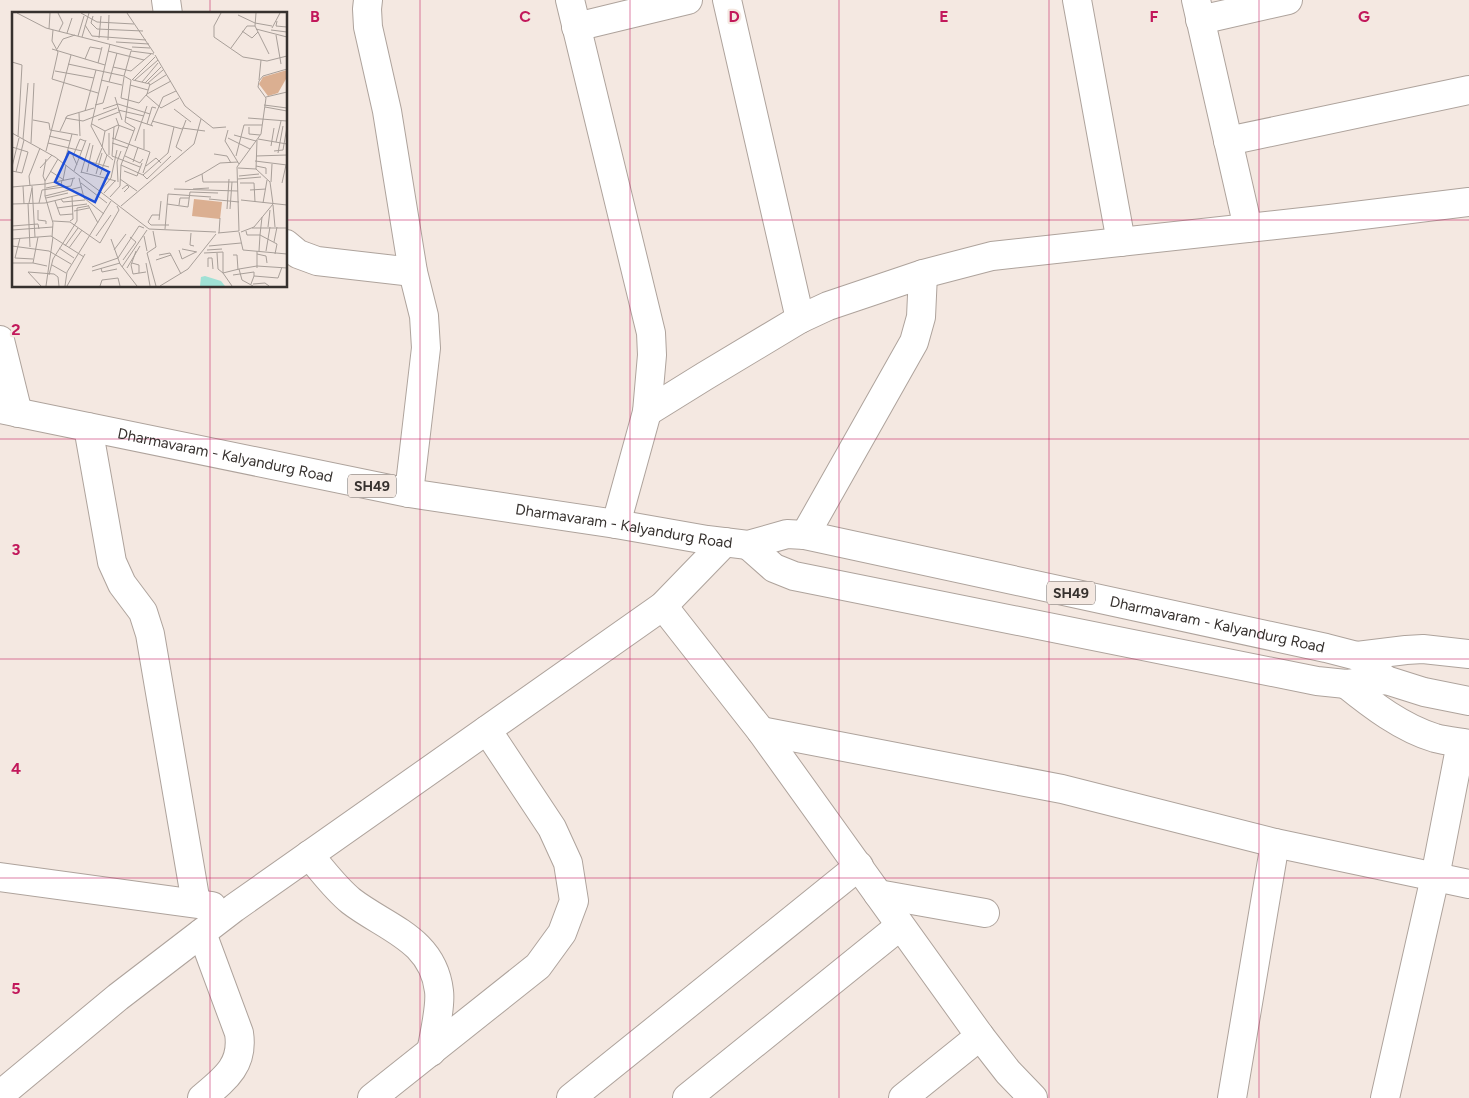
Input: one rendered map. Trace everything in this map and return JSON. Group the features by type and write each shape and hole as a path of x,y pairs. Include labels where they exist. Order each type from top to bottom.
{"street":[{"path":"368,0 368,27 387,111 413,272 424,316 426,348 409,493"},
{"path":"570,0 651,334 652,355 647,412 616,524"},
{"path":"576,27 688,0"},
{"path":"727,0 800,319"},
{"path":"1077,0 1121,242"},
{"path":"1248,228 1198,10 1288,0"},
{"path":"1228,141 1469,90"},
{"path":"647,412 800,319 841,301 923,274 992,256 1469,202"},
{"path":"288,246 298,254 317,261 413,272"},
{"path":"805,535 914,342 921,317 923,274"},
{"path":"0,340 9,411"},
{"name":"Dharmavaram - Kalyandurg Road","path":"9,411 409,493 736,544 787,534 805,535 1357,656 1386,680 1424,692 1469,701"},
{"path":"88,427 112,562 122,584 143,612 150,634 196,904"},
{"path":"0,1094 118,997 234,908 664,606 736,544"},
{"name":"Dharmavaram - Kalyandurg Road","path":"736,544 774,568 794,576 1307,679 1346,684 1386,680"},
{"path":"664,606 761,731 980,1036 1008,1072 1033,1098"},
{"path":"1357,656 1423,649 1469,654"},
{"path":"1346,684 1374,707 1392,718 1435,738 1465,744 1385,1098"},
{"path":"372,1098 538,966 562,933 574,901 568,863 552,828 487,730"},
{"path":"761,731 1062,789 1276,843 1469,884"},
{"path":"1232,1098 1276,843"},
{"path":"310,855 337,887 351,900 396,929 419,947 429,960 436,975 439,992 431,1052"},
{"path":"571,1098 859,866"},
{"path":"0,877 234,908"},
{"path":"878,894 985,913"},
{"path":"687,1098 900,926"},
{"path":"202,933 240,1032 241,1045 239,1056 232,1069 220,1084 202,1098"},
{"path":"903,1098 980,1036"}]}
